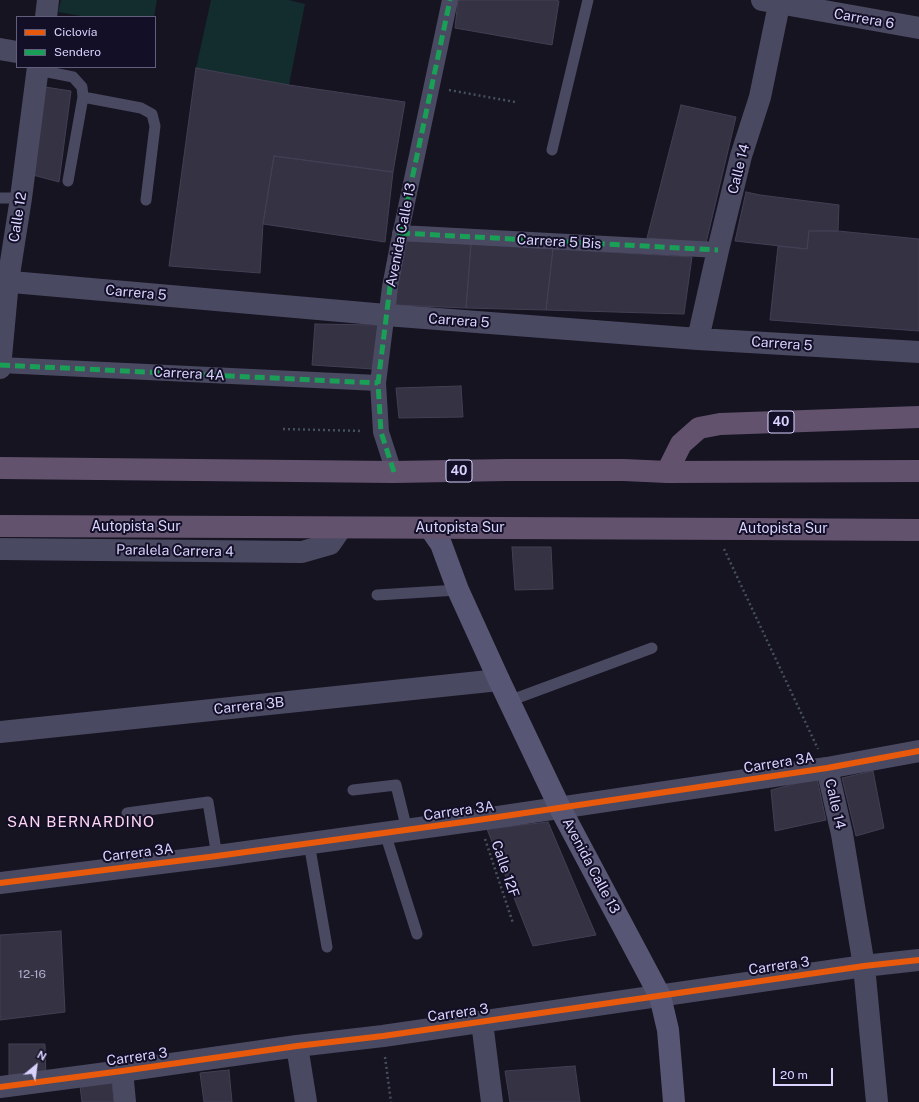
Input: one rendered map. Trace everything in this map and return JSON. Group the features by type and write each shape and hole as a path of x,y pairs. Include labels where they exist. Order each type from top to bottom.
{"highway":[{"name":"40","path":"667,472 681,444 699,428 720,424 919,417"},
{"name":"40","path":"0,468 394,472 506,470 624,470 667,472 919,471"},
{"name":"Autopista Sur","path":"0,526 919,530"}],"main road":[{"name":"Avenida Calle 13","path":"430,528 440,544 458,590 498,680 560,808 660,996 668,1030 674,1102"}],"street":[{"path":"46,16 48,0"},
{"name":"Avenida Calle 13","path":"394,472 381,432 378,383 386,315 400,233 450,0"},
{"name":"Carrera 6","path":"774,1 919,28"},
{"name":"Calle 14","path":"698,339 718,250 740,177 741,156 760,98 774,1"},
{"path":"0,49 16,52"},
{"name":"Calle 12","path":"0,368 10,198 38,69"},
{"name":"Carrera 5 Bis","path":"400,233 718,250"},
{"name":"Carrera 5","path":"4,281 386,315 698,339 919,352"},
{"name":"Carrera 4A","path":"0,365 378,383"},
{"name":"Paralela Carrera 4","path":"0,550 302,552 330,544 341,528"},
{"name":"Carrera 3B","path":"0,732 498,680"},
{"name":"Carrera 3A","path":"0,883 217,856 478,820 827,768 919,751"},
{"name":"Calle 14","path":"827,768 842,834 864,966 877,1102"},
{"name":"Carrera 3","path":"0,1086 382,1036 864,966 919,960"},
{"path":"482,1022 492,1102"},
{"path":"297,1046 306,1102"},
{"path":"122,1071 125,1102"}],"lane":[{"path":"552,150 588,0"},
{"path":"38,69 73,77 82,87 83,98 68,181"},
{"path":"83,98 141,108 152,114 155,126 146,200"},
{"path":"377,595 458,590"},
{"path":"509,701 652,648"},
{"path":"354,790 396,785 407,830"},
{"path":"127,813 208,802 217,856"},
{"path":"385,833 417,934"},
{"path":"309,843 327,947"}],"path":[{"path":"432,87 515,102"},
{"path":"283,429 381,432"},
{"path":"382,1036 391,1102"}],"green space":[{"path":"61,0 157,0 154,16 81,16 58,12"},
{"path":"211,0 289,0 305,4 289,85 196,68"}],"building":[{"path":"458,0 559,1 552,45 455,28"},
{"path":"196,68 289,85 405,102 393,172 274,156 263,224 260,273 169,266"},
{"path":"45,87 71,91 59,182 33,175"},
{"path":"681,105 736,117 706,243 647,238"},
{"path":"274,156 393,172 385,242 263,224"},
{"path":"746,192 839,205 838,231 809,231 807,249 735,241"},
{"path":"809,231 838,231 919,239 919,331 770,320 778,246 807,249"},
{"path":"406,241 471,244 466,308 396,305 397,286"},
{"path":"471,244 553,249 546,310 466,308"},
{"path":"553,249 692,257 684,314 546,310"},
{"path":"315,324 378,325 373,369 312,365"},
{"path":"461,386 463,417 399,418 396,388"},
{"path":"512,547 551,547 553,589 515,590"},
{"path":"873,771 884,828 856,836 842,778"},
{"path":"817,778 826,820 775,831 771,790"},
{"path":"548,822 596,935 533,946 487,829"},
{"path":"61,931 65,1012 0,1020 0,935"},
{"path":"9,1044 45,1044 46,1078 9,1078"},
{"path":"575,1066 580,1102 510,1102 505,1071"},
{"path":"229,1070 232,1102 204,1102 200,1073"},
{"path":"112,1082 114,1102 82,1102 80,1086"}],"marked path":[{"path":"394,472 381,432 378,383 390,287 450,0"},
{"path":"400,233 718,250"},
{"path":"0,365 378,383"}],"cycle path":[{"path":"0,883 217,856 478,820 827,768 919,751"},
{"path":"0,1087 297,1046 383,1036 864,966 919,960"}],"district":[{"name":"SAN BERNARDINO","path":"81,822"}]}
